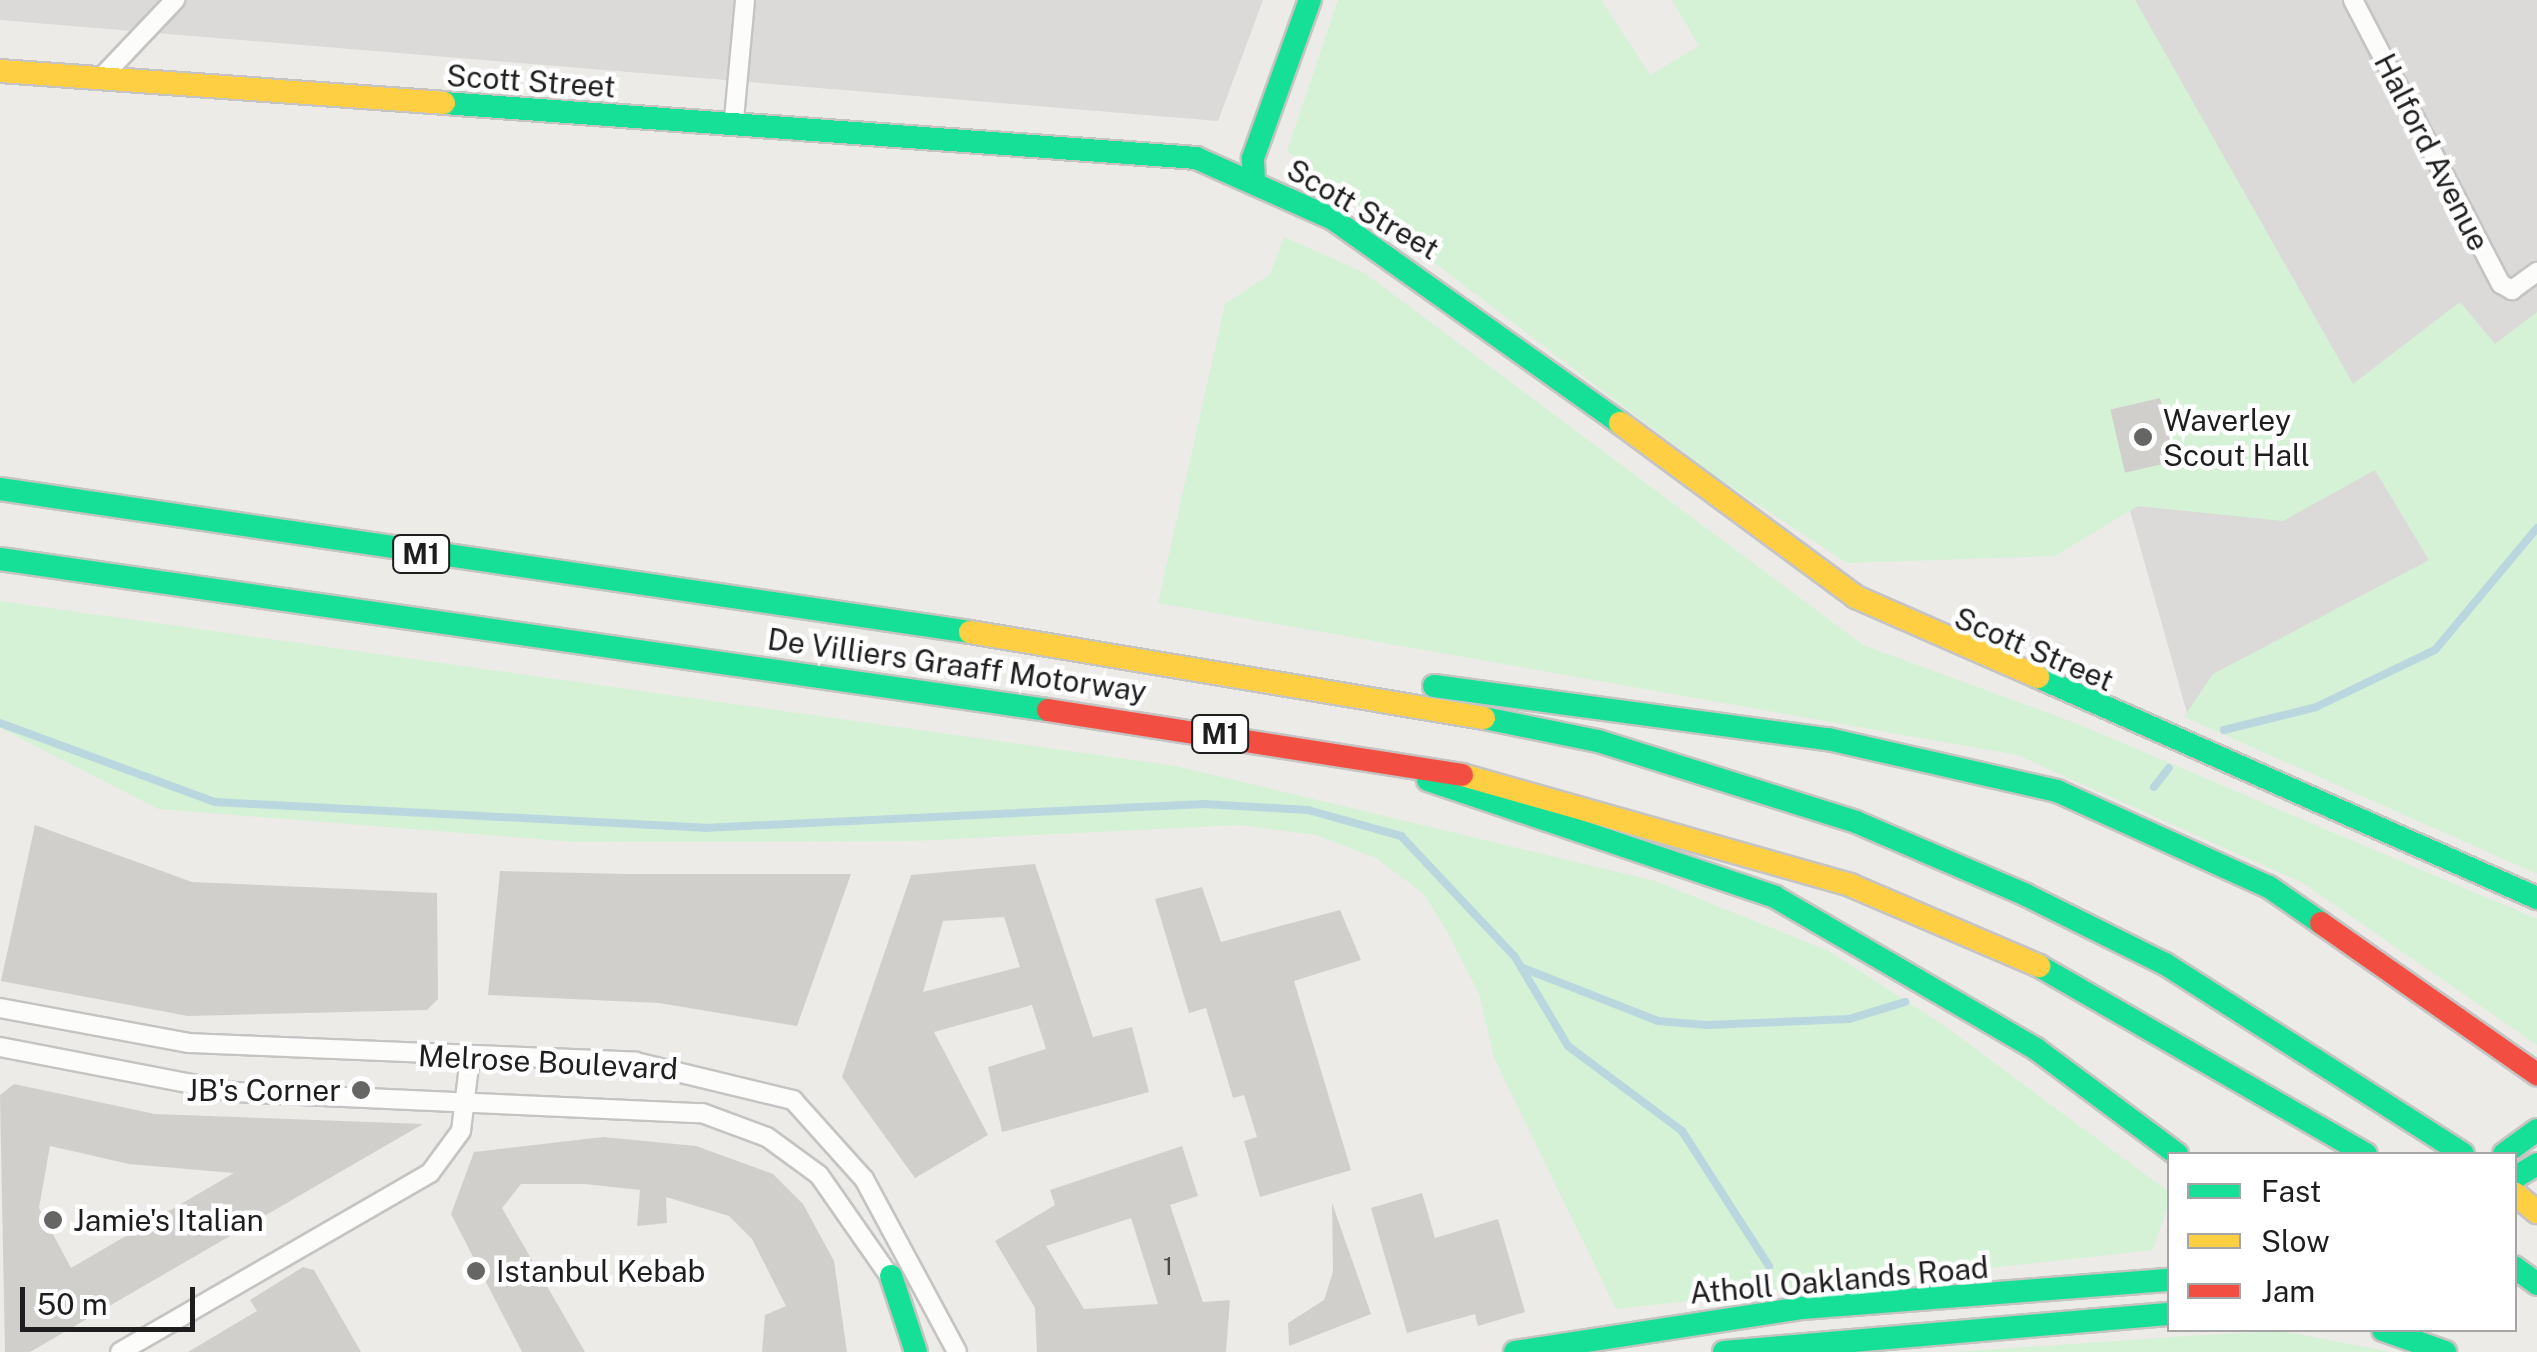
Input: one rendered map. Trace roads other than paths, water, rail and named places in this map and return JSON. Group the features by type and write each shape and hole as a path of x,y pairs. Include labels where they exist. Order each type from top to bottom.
{"main road":[{"path":"1247,170 1310,0"},
{"name":"Scott Street","path":"0,71 580,117 734,119 1071,143 1247,170 1425,278 1856,598 2537,898"},
{"name":"M1","path":"0,489 1309,682 1598,741 1856,822 2165,964 2460,1152"},
{"name":"De Villiers Graaff Motorway","path":"0,559 1398,761 1716,840 1867,892 2142,1018 2363,1152"},
{"path":"1309,682 1506,692 1828,738 2057,791 2270,887 2537,1074"},
{"path":"1398,761 1467,800 1775,897 1942,988 2189,1152"},
{"path":"2128,1114 2175,1152"},
{"path":"2507,1152 2537,1130"},
{"path":"2517,1195 2537,1212"},
{"path":"2517,1268 2537,1284"},
{"path":"891,1276 916,1352"},
{"name":"Atholl Oaklands Road","path":"1515,1352 1802,1308 2167,1280"},
{"name":"Atholl Oaklands Road","path":"1724,1352 2167,1314"},
{"path":"2389,1332 2445,1352"},
{"path":"2439,1332 2464,1352"}],"street":[{"path":"734,119 745,0"},
{"name":"Halford Avenue","path":"2354,0 2501,284 2521,285 2537,272"},
{"path":"102,78 168,2"},
{"name":"Melrose Boulevard","path":"0,1008 189,1043 470,1058 636,1062 793,1100 864,1178 957,1352"},
{"name":"Melrose Boulevard","path":"0,1047 178,1086 470,1102 675,1108 728,1121 819,1175 891,1276 929,1352"},
{"path":"120,1352 418,1182 456,1142 470,1102 470,1058"}],"waterway":[{"path":"2224,730 2316,707 2435,650 2537,528"},
{"path":"0,723 215,802 704,828 1204,804 1308,810 1401,836 1515,957 1568,1046 1682,1131 1769,1266"},
{"path":"2154,787 2169,768"},
{"path":"1523,968 1658,1021 1707,1025 1849,1019 1905,1002"}],"place":[{"name":"Waverley Scout Hall","path":"2143,437"},
{"name":"JB's Corner","path":"361,1090"},
{"name":"Jamie's Italian","path":"53,1220"},
{"name":"Istanbul Kebab","path":"476,1271"}]}
